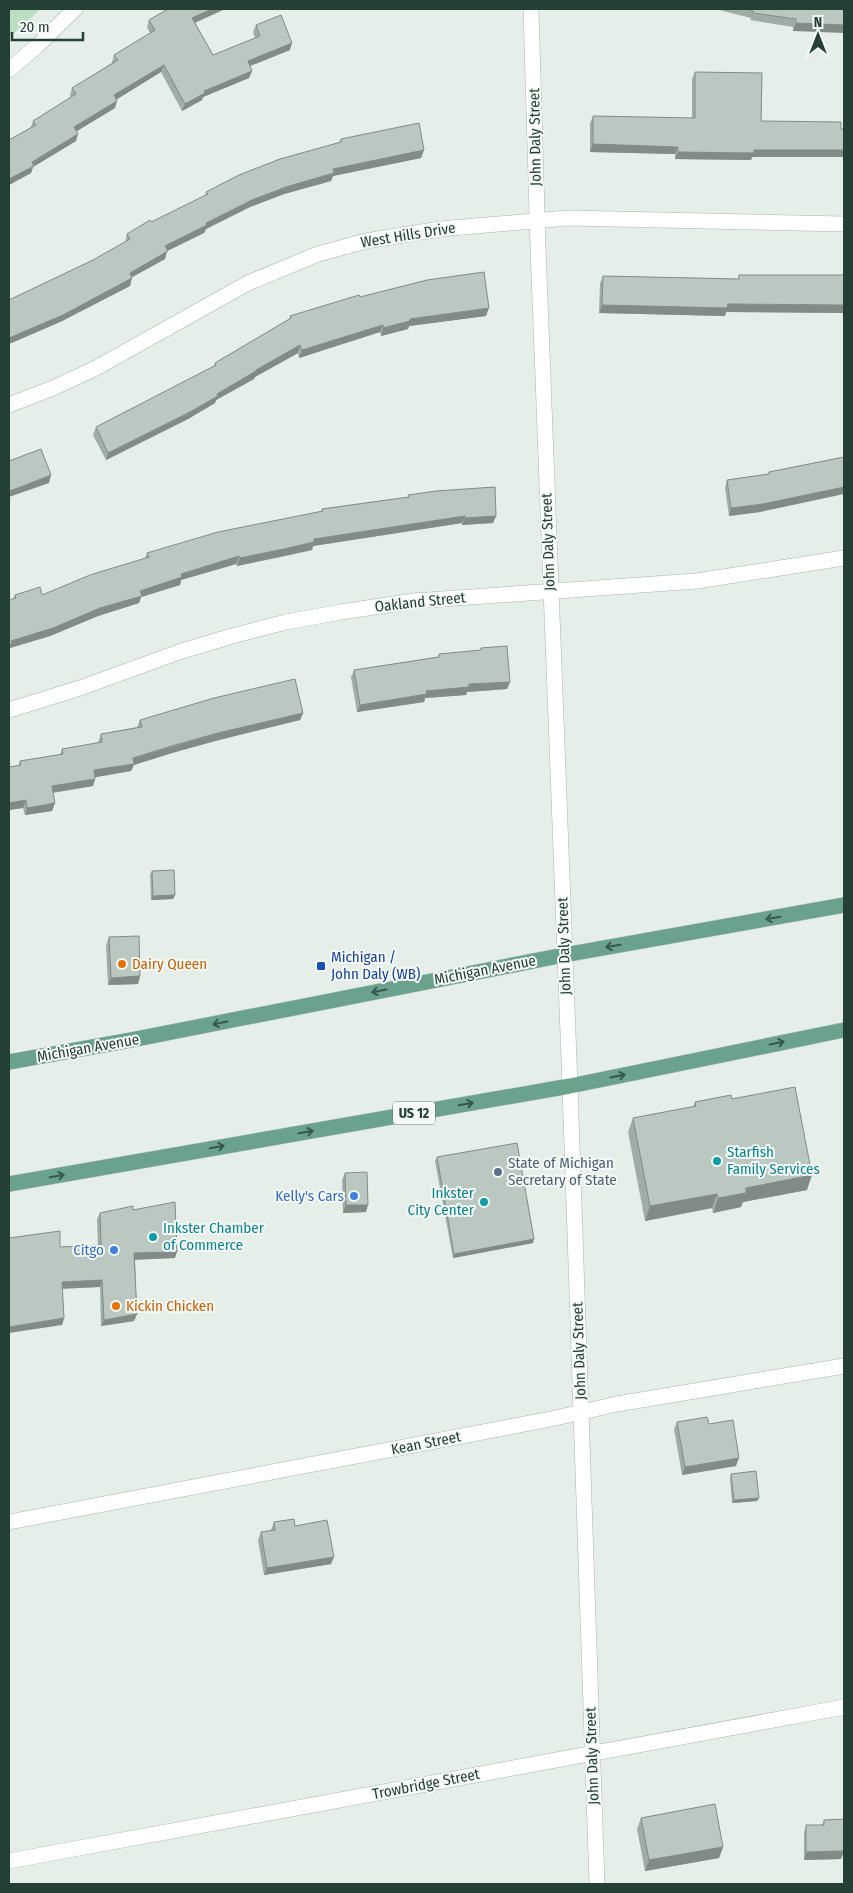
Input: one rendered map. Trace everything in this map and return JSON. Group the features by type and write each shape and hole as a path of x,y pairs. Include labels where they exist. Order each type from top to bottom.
{"main road":[{"name":"Michigan Avenue","path":"9,1062 149,1037 564,954 844,905"},
{"name":"US 12","path":"9,1184 570,1086 844,1030"}],"street":[{"path":"9,70 76,9"},
{"name":"John Daly Street","path":"531,9 550,592 570,1086 597,1884"},
{"name":"West Hills Drive","path":"9,405 53,388 96,368 248,283 318,254 366,241 403,234 568,218 844,224"},
{"name":"Oakland Street","path":"9,710 80,688 179,652 286,622 414,601 697,581 844,558"},
{"name":"Kean Street","path":"9,1522 551,1420 617,1404 844,1366"},
{"name":"Trowbridge Street","path":"9,1861 844,1706"}],"green space":[{"path":"9,9 41,9 9,38"}],"building":[{"path":"168,9 212,9 192,18 213,55 260,36 256,25 281,15 292,43 248,61 252,71 204,91 205,93 185,104 164,65 114,95 117,101 74,127 78,134 32,162 34,166 9,179 9,140 36,125 33,121 76,94 72,88 118,60 114,55 155,30 149,20"},
{"path":"746,9 844,9 844,25 796,23 796,19 753,13 753,11"},
{"path":"695,72 762,73 761,121 841,122 841,129 844,129 844,150 754,150 754,153 678,152 678,147 593,144 593,116 695,118"},
{"path":"419,123 424,150 333,169 334,173 286,187 252,200 165,246 168,251 130,273 132,278 63,315 9,338 9,300 93,260 130,239 127,234 150,220 151,222 208,194 206,192 239,175 280,159 341,142 341,139"},
{"path":"484,272 489,308 410,319 410,321 383,328 383,325 302,350 300,345 256,370 217,394 218,396 190,412 108,453 96,427 216,365 215,363 291,318 290,316 359,295 360,297 427,280"},
{"path":"739,275 844,275 844,305 728,304 727,308 602,305 603,276 739,279"},
{"path":"41,449 51,475 9,491 9,461"},
{"path":"844,457 844,487 763,504 731,508 727,480 769,474 769,472"},
{"path":"495,487 496,516 465,518 465,516 314,539 314,542 284,549 240,558 239,556 181,574 182,577 140,591 142,596 100,608 53,628 11,641 12,644 9,645 9,600 16,598 15,595 40,587 42,595 90,575 149,557 147,553 218,532 323,511 322,509 409,497 408,495"},
{"path":"507,646 510,682 469,684 469,687 426,691 427,694 360,705 354,670 439,657 439,654"},
{"path":"295,679 303,713 175,745 133,758 134,764 94,770 95,779 52,786 55,803 27,808 26,800 9,803 9,767 21,765 20,761 63,754 62,749 102,742 101,734 142,727 140,720 214,698"},
{"path":"174,870 175,895 153,896 152,871"},
{"name":"Dairy Queen","path":"139,936 140,976 111,978 109,937"},
{"name":"Starfish Family Services","path":"795,1087 812,1175 746,1188 746,1193 718,1198 717,1194 650,1206 633,1118 696,1106 695,1102 731,1095 732,1099"},
{"name":"Inkster City Center","path":"517,1143 534,1239 454,1254 437,1157"},
{"name":"Kelly's Cars","path":"367,1172 368,1205 346,1205 345,1173"},
{"path":"175,1202 177,1252 134,1253 137,1314 104,1320 102,1280 62,1282 64,1318 9,1327 9,1238 60,1231 60,1247 101,1245 100,1213 133,1206 133,1210"},
{"path":"707,1417 709,1424 733,1420 739,1458 685,1467 677,1422"},
{"path":"756,1471 759,1498 734,1500 731,1474"},
{"path":"294,1519 295,1526 327,1520 334,1557 267,1568 261,1532 275,1530 274,1522"},
{"path":"715,1804 723,1847 649,1860 641,1818"},
{"path":"844,1819 844,1851 806,1852 806,1825 824,1825 824,1820"}],"place":[{"name":"Dairy Queen","path":"122,964"},
{"name":"Michigan / John Daly (WB)","path":"321,966"},
{"name":"Starfish Family Services","path":"717,1161"},
{"name":"State of Michigan Secretary of State","path":"498,1172"},
{"name":"Kelly's Cars","path":"354,1196"},
{"name":"Inkster City Center","path":"484,1202"},
{"name":"Inkster Chamber of Commerce","path":"153,1237"},
{"name":"Citgo","path":"114,1250"},
{"name":"Kickin Chicken","path":"116,1306"}]}
